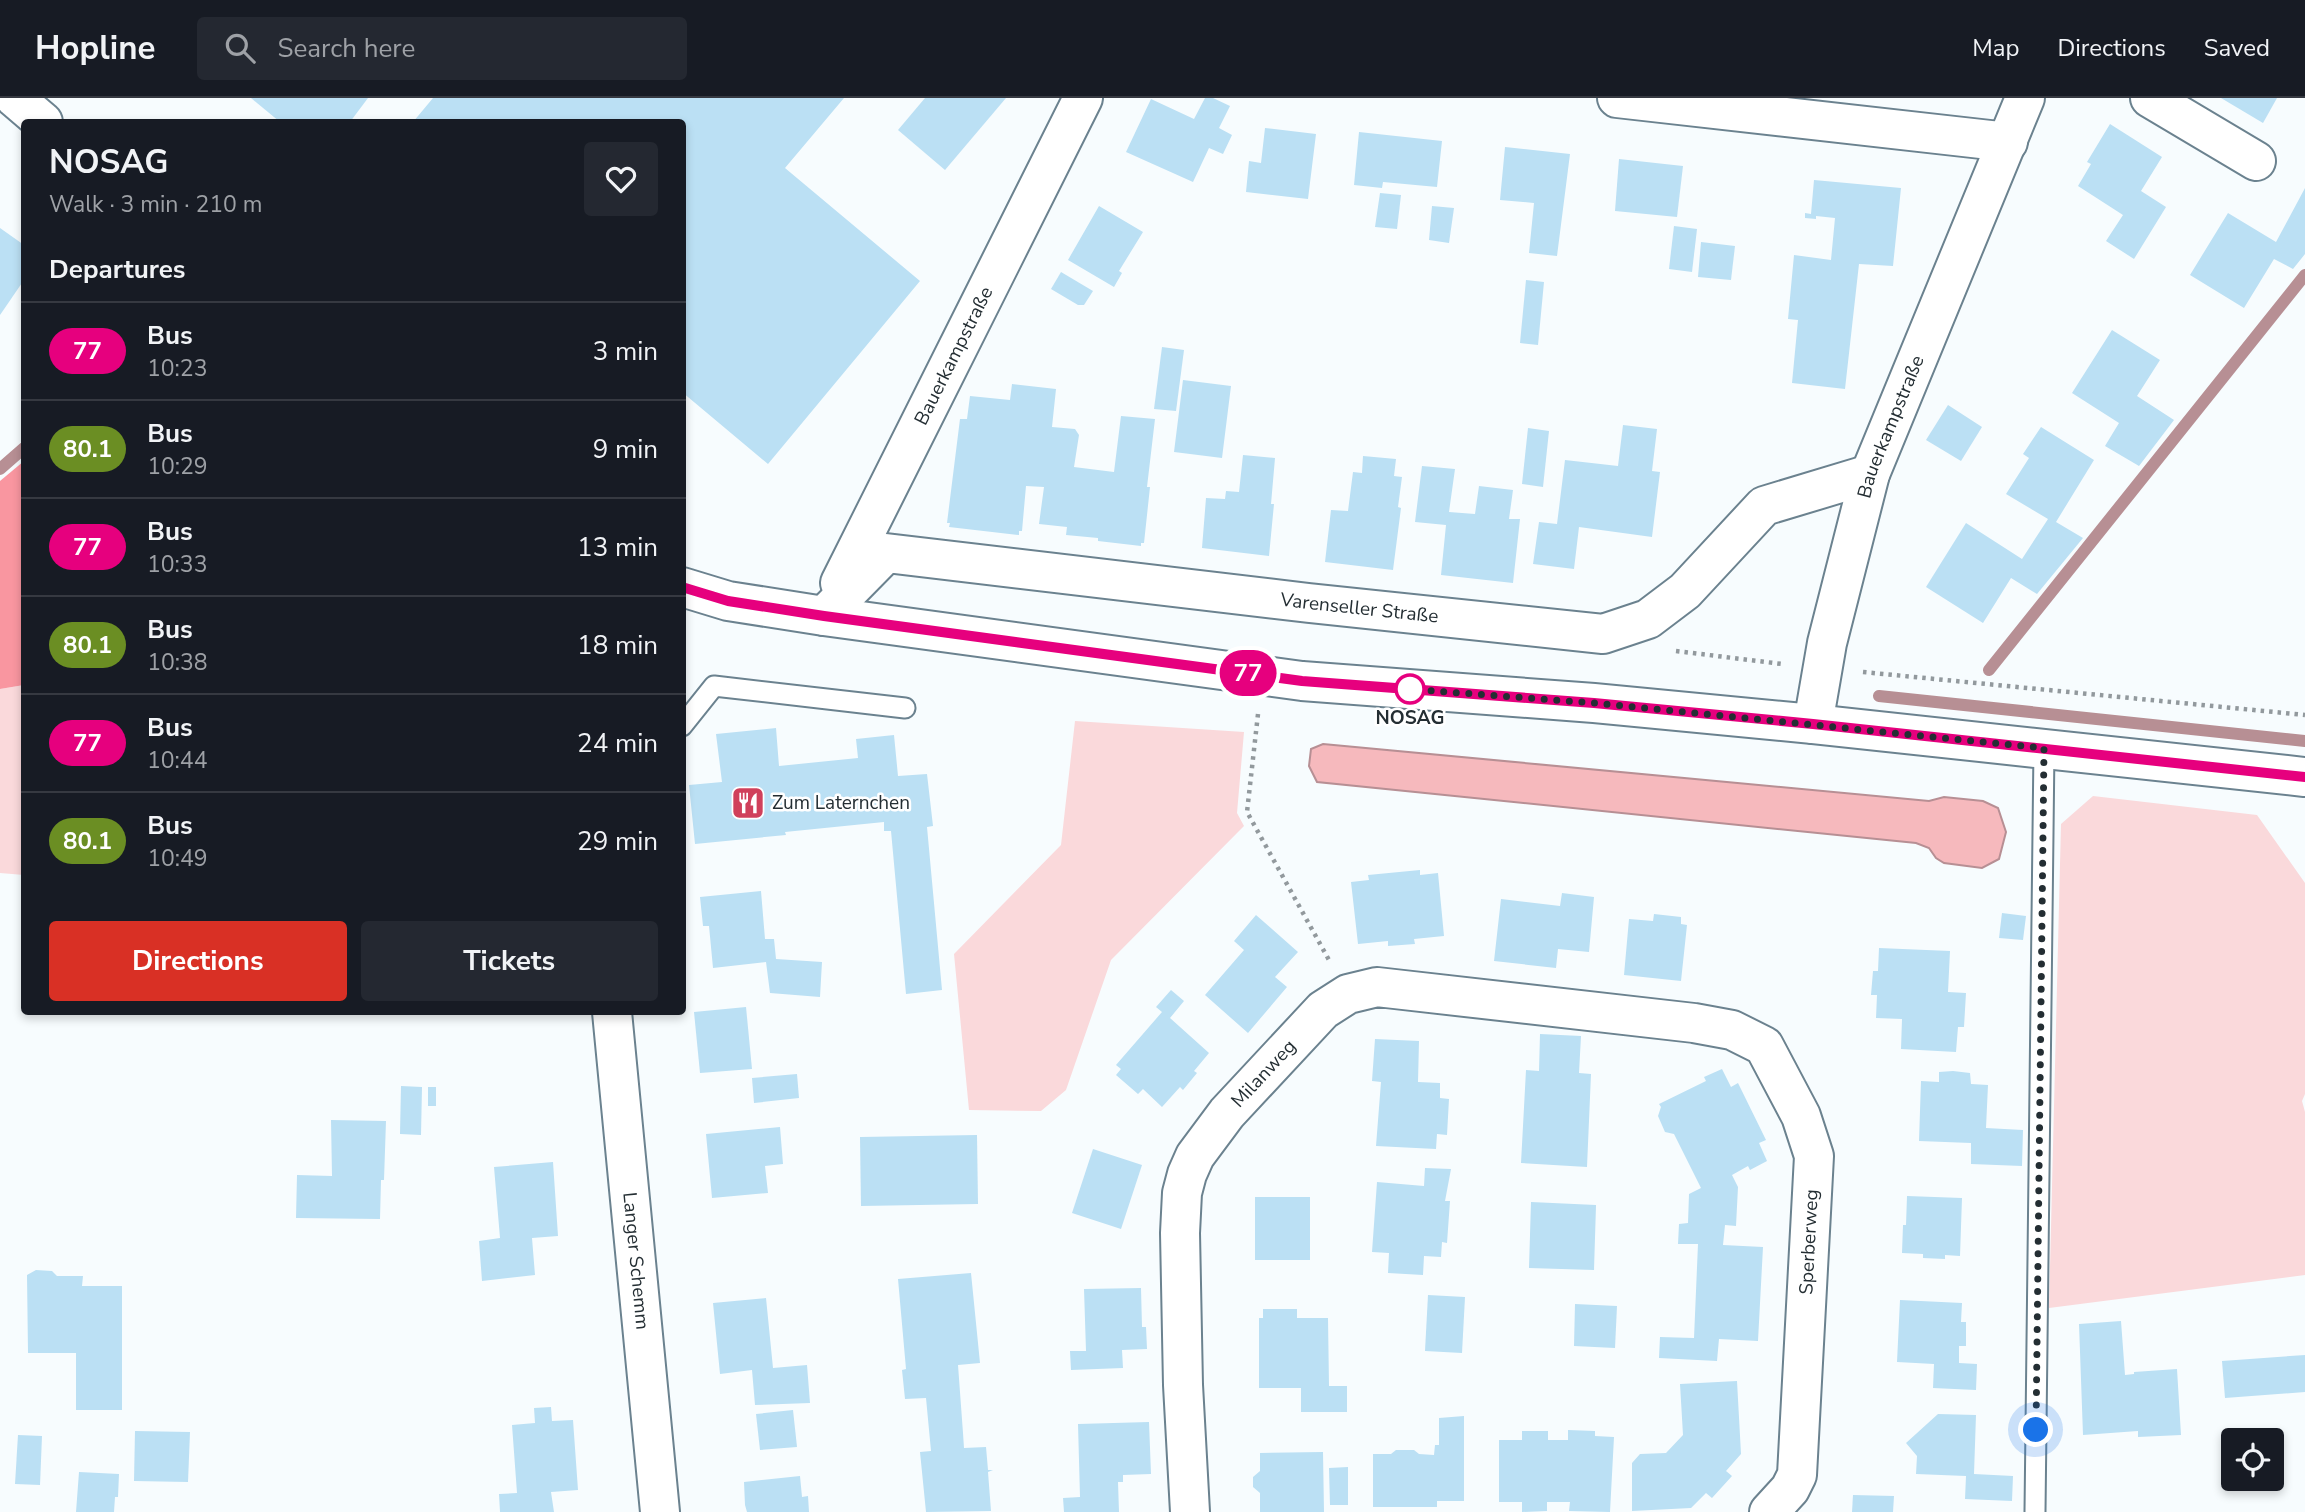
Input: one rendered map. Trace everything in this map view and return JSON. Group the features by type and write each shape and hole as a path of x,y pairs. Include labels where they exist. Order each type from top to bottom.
{"street":[{"path":"15,98 40,119"},
{"name":"Bauerkampstraße","path":"824,616 1083,98"},
{"path":"1617,98 2008,142"},
{"name":"Bauerkampstraße","path":"1813,724 1827,643 1870,474 2025,98"},
{"path":"2151,98 2256,161"},
{"name":"Varenseller Straße","path":"824,616 886,553 1309,603 1603,634 1648,619 1685,591 1764,506 1870,474"},
{"path":"686,588 728,601 824,616 1302,681 1594,703 2305,777"},
{"name":"Milanweg","path":"1190,1512 1183,1385 1180,1233 1182,1193 1187,1174 1195,1156 1227,1113 1323,1010 1348,994 1377,987 1695,1023"},
{"name":"Langer Schemm","path":"612,1015 660,1512"},
{"name":"Sperberweg","path":"1695,1023 1732,1030 1764,1046 1801,1116 1814,1156 1797,1475 1790,1489 1769,1512"}],"lane":[{"path":"686,721 713,686 905,708"},
{"path":"2035,1512 2044,748"}],"path":[{"path":"1675,651 1822,669 2305,715"},
{"path":"1271,715 1258,714 1247,813 1348,994"}],"shaded area":[{"path":"21,464 21,686 0,689 0,481"},
{"path":"21,686 21,875 0,873 0,689"},
{"path":"1075,721 1244,732 1237,813 1244,826 1111,960 1066,1090 1041,1111 969,1110 954,954 1061,845"},
{"path":"1323,744 1929,801 1944,797 1983,801 1998,808 2006,832 1999,859 1982,868 1944,863 1936,858 1929,848 1916,843 1317,782 1309,766 1311,749"},
{"path":"2093,796 2257,815 2305,883 2305,1094 2302,1101 2305,1112 2305,1275 2049,1308 2061,824"}],"building":[{"path":"251,98 368,98 352,119 276,119"},
{"path":"433,98 844,98 785,168 920,281 768,464 686,395 686,119 416,119"},
{"path":"925,98 1006,98 945,170 898,130"},
{"path":"1205,98 1213,98 1230,106 1219,128 1232,135 1223,154 1209,148 1193,182 1126,152 1151,99 1194,119"},
{"path":"2221,98 2277,98 2263,123"},
{"path":"2110,124 2162,157 2141,191 2166,207 2134,259 2106,241 2123,215 2078,186 2091,164 2087,162"},
{"path":"1265,128 1316,134 1308,199 1246,192 1249,161 1261,163"},
{"path":"1359,132 1442,141 1437,187 1383,182 1382,188 1354,185"},
{"path":"1505,147 1570,154 1557,256 1529,253 1534,203 1500,200"},
{"path":"1619,159 1683,166 1677,217 1615,211"},
{"path":"1814,180 1901,188 1893,266 1859,264 1845,389 1792,383 1798,320 1788,319 1794,255 1831,260 1835,218 1805,218 1805,213 1811,214"},
{"path":"2305,188 2305,254 2293,269 2274,259 2244,308 2190,275 2228,213 2276,242"},
{"path":"1380,193 1401,195 1397,229 1375,227"},
{"path":"1099,206 1143,232 1119,271 1122,273 1114,287 1068,260"},
{"path":"1432,206 1454,208 1449,243 1429,240"},
{"path":"1674,226 1697,229 1692,272 1669,269"},
{"path":"0,228 21,243 21,284 0,315"},
{"path":"1701,242 1735,246 1731,280 1698,277"},
{"path":"1061,272 1093,291 1084,305 1078,305 1051,289"},
{"path":"1526,280 1544,282 1538,345 1520,343"},
{"path":"2112,330 2160,360 2137,396 2174,420 2139,466 2105,446 2119,423 2072,393"},
{"path":"1162,347 1184,350 1176,411 1154,409"},
{"path":"1183,380 1231,386 1222,458 1174,452"},
{"path":"1012,384 1056,389 1052,427 1075,429 1079,435 1074,467 1114,472 1121,416 1155,419 1144,543 1141,543 1141,546 1066,535 1067,527 1039,524 1044,487 1026,486 1022,531 1019,531 1019,535 949,527 950,523 947,523 960,419 967,419 970,396 1010,400"},
{"path":"1948,405 1982,427 1961,461 1926,440"},
{"path":"1623,425 1657,429 1652,471 1660,472 1652,537 1579,527 1574,569 1533,564 1539,522 1557,524 1565,460 1618,466"},
{"path":"2041,427 2094,460 2056,522 2083,538 2037,594 2011,578 1983,623 1926,587 1966,523 2022,559 2048,519 2006,494 2029,458 2023,454"},
{"path":"1528,428 1549,431 1543,487 1522,484"},
{"path":"1243,455 1275,458 1269,556 1202,548 1206,498 1225,499 1226,491 1239,492"},
{"path":"1363,456 1396,459 1394,476 1402,477 1393,570 1325,562 1331,510 1348,511 1353,472 1362,473"},
{"path":"1422,466 1455,469 1449,512 1475,514 1479,486 1513,490 1509,519 1520,519 1513,583 1441,575 1446,525 1415,522"},
{"path":"776,728 779,766 858,758 856,739 894,735 898,776 927,774 933,826 927,827 942,990 906,994 891,831 884,831 884,822 695,844 689,785 722,782 716,734"},
{"path":"1420,870 1420,875 1438,873 1444,936 1414,939 1415,944 1388,946 1388,941 1358,944 1351,882 1369,880 1368,875"},
{"path":"761,891 765,939 774,939 776,959 822,962 820,997 770,993 766,962 713,968 709,926 703,926 700,897"},
{"path":"1562,893 1594,897 1589,952 1558,949 1556,968 1494,961 1501,899 1560,906"},
{"path":"2002,913 2026,916 2023,940 1999,938"},
{"path":"1654,914 1681,917 1681,924 1687,925 1681,981 1624,975 1629,919 1653,921"},
{"path":"1256,915 1298,952 1275,977 1287,987 1248,1033 1205,995 1244,950 1234,941"},
{"path":"1879,948 1950,951 1948,992 1966,993 1964,1027 1958,1027 1956,1052 1901,1049 1902,1019 1876,1018 1877,995 1871,995 1873,971 1878,971"},
{"path":"1171,990 1184,1001 1170,1018 1209,1053 1183,1090 1180,1087 1162,1107 1143,1089 1138,1094 1116,1075 1121,1069 1116,1065 1162,1012 1156,1007"},
{"path":"746,1007 752,1069 700,1073 694,1012"},
{"path":"1540,1034 1581,1036 1579,1073 1591,1074 1587,1167 1521,1163 1526,1070 1539,1071"},
{"path":"1375,1039 1419,1041 1418,1082 1440,1083 1440,1098 1449,1099 1447,1135 1437,1134 1436,1149 1376,1146 1381,1082 1372,1081"},
{"path":"1722,1069 1731,1087 1738,1083 1766,1140 1759,1143 1767,1161 1750,1170 1748,1166 1732,1175 1738,1187 1736,1226 1725,1225 1723,1245 1763,1247 1758,1341 1719,1339 1717,1361 1659,1358 1660,1337 1694,1338 1698,1244 1678,1244 1679,1224 1688,1223 1689,1194 1701,1188 1674,1134 1665,1132 1658,1116 1661,1107 1659,1104 1706,1081 1704,1077"},
{"path":"1939,1072 1970,1073 1971,1084 1988,1085 1986,1128 2023,1130 2022,1166 1971,1164 1971,1143 1919,1141 1921,1081 1939,1082"},
{"path":"797,1074 799,1098 754,1103 752,1078"},
{"path":"401,1086 422,1087 421,1135 400,1134"},
{"path":"428,1087 436,1087 436,1106 428,1106"},
{"path":"331,1120 386,1121 380,1219 296,1218 297,1175 332,1176"},
{"path":"780,1127 783,1164 765,1166 768,1193 712,1198 706,1134"},
{"path":"977,1135 978,1204 861,1206 860,1137"},
{"path":"1093,1149 1142,1165 1121,1229 1072,1213"},
{"path":"553,1162 558,1236 532,1238 535,1275 482,1281 479,1241 500,1238 494,1167"},
{"path":"1425,1168 1451,1169 1445,1201 1450,1201 1447,1243 1442,1242 1441,1257 1424,1256 1423,1275 1388,1273 1389,1253 1372,1252 1377,1182 1424,1186"},
{"path":"1907,1196 1962,1198 1960,1256 1945,1255 1945,1259 1923,1258 1923,1254 1902,1253"},
{"path":"1255,1197 1310,1197 1310,1260 1255,1260"},
{"path":"1531,1202 1596,1205 1594,1270 1529,1268"},
{"path":"36,1270 52,1271 57,1276 83,1276 82,1286 122,1286 122,1410 76,1410 76,1353 28,1353 27,1275"},
{"path":"971,1273 980,1363 958,1365 964,1448 986,1447 988,1470 993,1470 988,1472 991,1511 926,1512 920,1452 931,1451 926,1398 905,1399 902,1370 906,1369 898,1279"},
{"path":"1141,1288 1142,1327 1146,1327 1147,1349 1122,1350 1123,1368 1071,1370 1070,1351 1086,1351 1084,1289"},
{"path":"1428,1295 1465,1297 1462,1353 1425,1351"},
{"path":"766,1298 773,1368 807,1365 810,1403 755,1405 752,1370 720,1374 713,1303"},
{"path":"1900,1300 1962,1303 1961,1322 1966,1322 1966,1346 1959,1346 1959,1363 1977,1364 1976,1390 1933,1388 1934,1364 1897,1362"},
{"path":"1575,1304 1617,1306 1615,1348 1574,1346"},
{"path":"1263,1309 1297,1309 1297,1318 1328,1318 1329,1386 1347,1386 1347,1412 1301,1412 1301,1388 1259,1388 1259,1318 1263,1318"},
{"path":"2121,1321 2125,1375 2177,1369 2181,1435 2138,1437 2138,1431 2083,1435 2079,1324"},
{"path":"2305,1355 2305,1392 2225,1398 2222,1361"},
{"path":"1737,1381 1741,1454 1726,1471 1732,1476 1712,1498 1706,1493 1691,1508 1632,1511 1632,1463 1640,1454 1666,1453 1683,1435 1680,1384"},
{"path":"551,1407 552,1421 573,1420 578,1490 551,1492 554,1512 500,1512 499,1494 517,1493 512,1425 535,1423 534,1408"},
{"path":"793,1410 797,1447 760,1450 756,1414"},
{"path":"1938,1414 1976,1415 1974,1474 2013,1476 2012,1501 1965,1499 1966,1476 1916,1474 1917,1456 1906,1443"},
{"path":"1464,1416 1464,1501 1437,1501 1437,1507 1373,1507 1373,1454 1414,1450 1419,1454 1434,1455 1435,1445 1439,1445 1439,1418"},
{"path":"1149,1422 1151,1474 1123,1475 1123,1482 1118,1482 1119,1512 1064,1512 1063,1498 1080,1497 1078,1424"},
{"path":"1568,1430 1595,1431 1595,1436 1614,1437 1610,1512 1569,1511 1570,1502 1547,1502 1547,1511 1522,1512 1522,1502 1499,1502 1499,1440 1522,1440 1522,1431 1548,1431 1548,1440 1568,1440"},
{"path":"135,1431 190,1432 188,1482 134,1481"},
{"path":"18,1435 42,1436 40,1485 15,1484"},
{"path":"1323,1452 1324,1512 1260,1512 1260,1493 1253,1487 1253,1477 1260,1471 1260,1453"},
{"path":"1348,1467 1348,1505 1330,1505 1329,1468"},
{"path":"79,1472 119,1474 114,1512 76,1512"},
{"path":"800,1476 802,1497 808,1496 809,1512 747,1512 744,1482"},
{"path":"1853,1495 1894,1496 1893,1512 1852,1512"}],"waterway":[{"path":"1989,670 2305,275"},
{"path":"0,469 21,451"},
{"path":"1879,696 2305,741"}],"bus line":[{"name":"77","path":"686,588 728,601 824,616 1302,681 1594,703 2305,777"}],"place":[{"name":"NOSAG","path":"1410,689"},
{"name":"Zum Laternchen","path":"748,803"}],"route":[{"path":"1410,689 1594,703 2044,748 2036,1430"}]}
